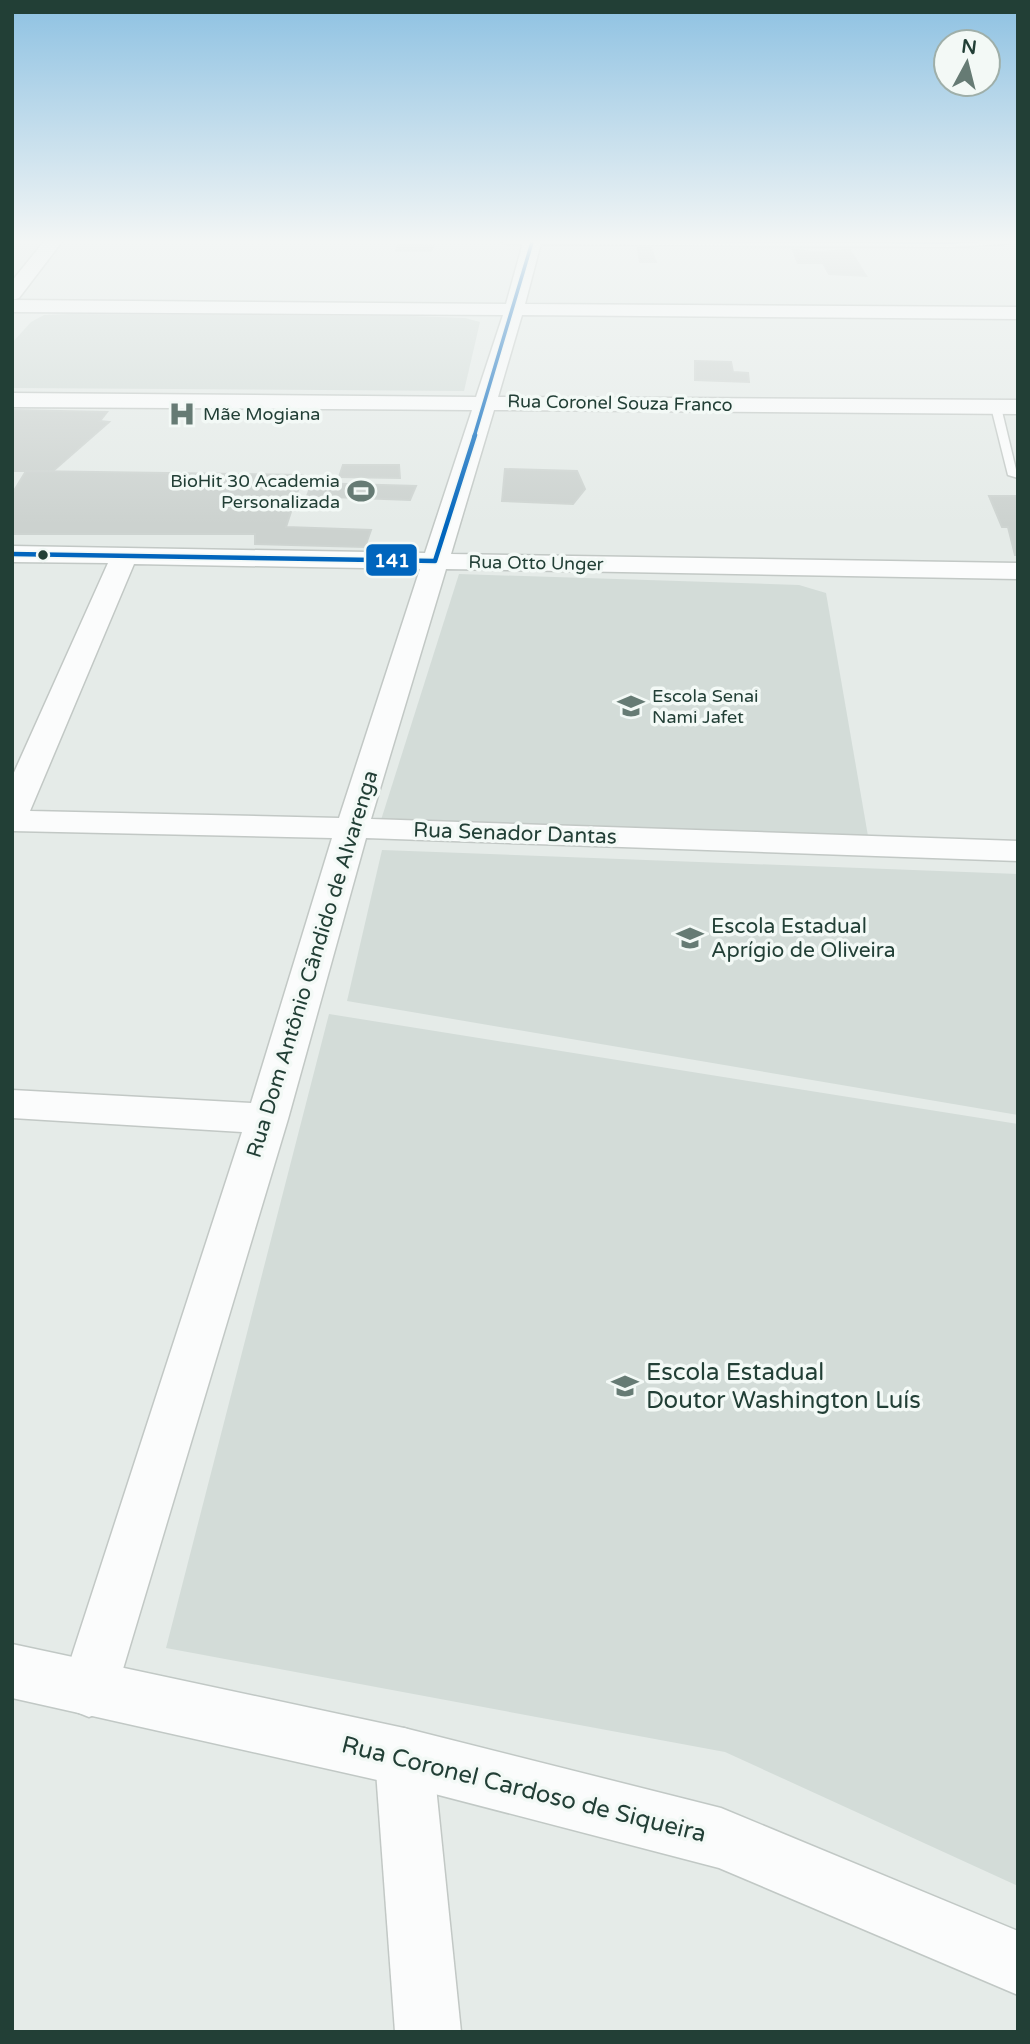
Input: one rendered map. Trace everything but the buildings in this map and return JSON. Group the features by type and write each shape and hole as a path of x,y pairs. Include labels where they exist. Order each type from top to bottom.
{"street":[{"name":"Rua Dom Antônio Cândido de Alvarenga","path":"89,1689 267,1119 352,828 506,334"},
{"name":"Rua Coronel Souza Franco","path":"12,400 1007,407"},
{"name":"Rua Otto Unger","path":"12,554 1018,571"},
{"path":"12,814 124,556"},
{"name":"Rua Senador Dantas","path":"12,821 352,828 1018,851"},
{"path":"12,1104 267,1119"},
{"name":"Rua Coronel Cardoso de Siqueira","path":"12,1671 404,1758 721,1838 1018,1963"},
{"path":"404,1758 428,2032"}],"lane":[{"path":"1007,407 1014,475"}],"shaded area":[{"path":"20,334 477,334 464,391 12,388 12,343"},
{"name":"Escola Senai Nami Jafet","path":"459,574 799,585 826,593 868,836 381,820"},
{"name":"Escola Estadual Aprígio de Oliveira","path":"382,850 1018,874 1018,1115 347,1001"},
{"name":"Escola Estadual Doutor Washington Luís","path":"329,1014 1018,1124 1018,1886 725,1752 166,1648"}],"transit line":[{"name":"141","path":"12,554 435,561 507,334"}],"place":[{"name":"Mãe Mogiana","path":"182,414"},
{"name":"BioHit 30 Academia Personalizada","path":"361,491"},
{"name":"Escola Senai Nami Jafet","path":"631,706"},
{"name":"Escola Estadual Aprígio de Oliveira","path":"690,938"},
{"name":"Escola Estadual Doutor Washington Luís","path":"625,1386"}]}
